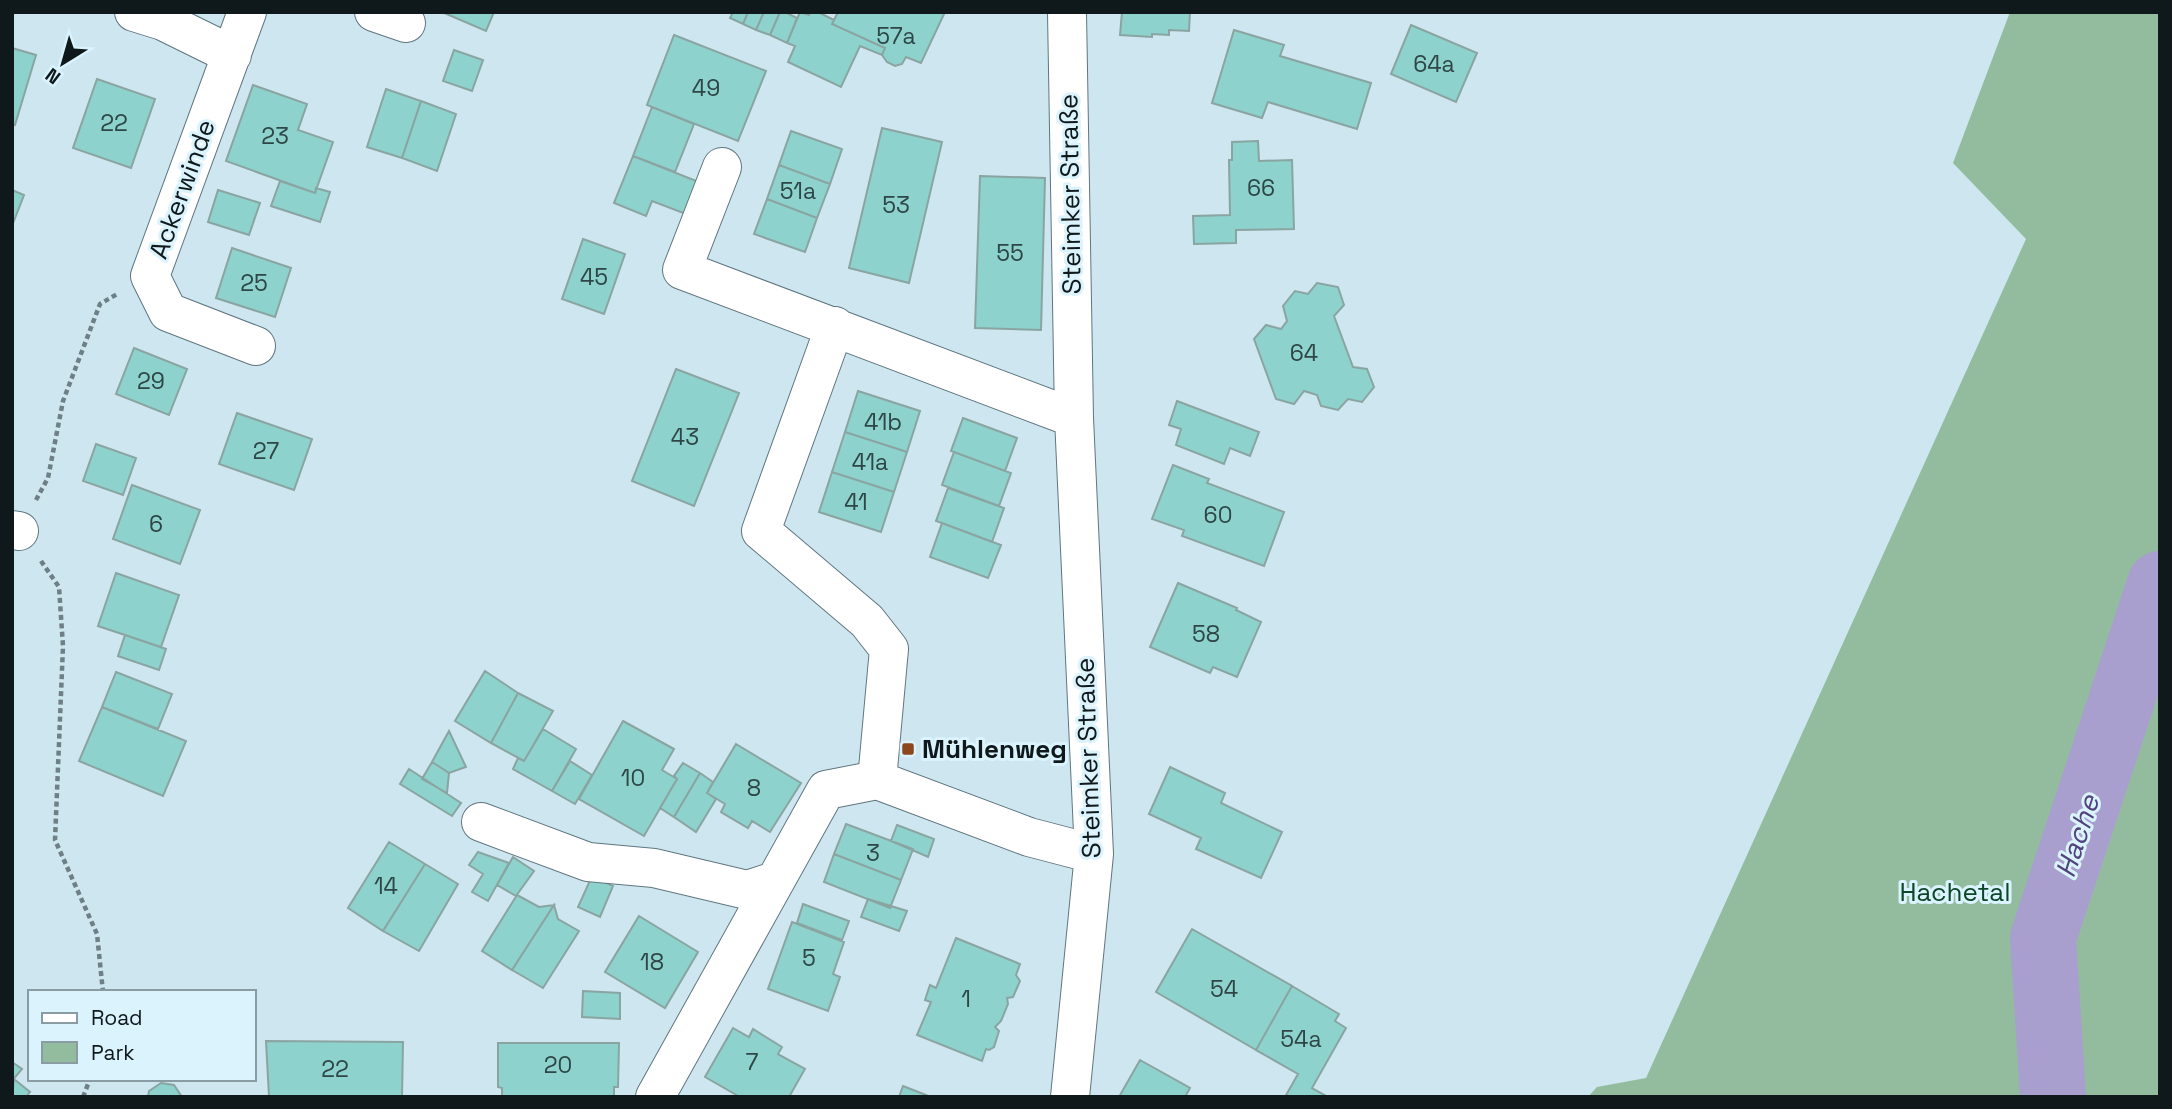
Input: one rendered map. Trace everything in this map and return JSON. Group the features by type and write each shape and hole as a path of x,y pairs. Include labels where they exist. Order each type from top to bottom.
{"street":[{"path":"134,12 163,21 232,55"},
{"name":"Ackerwinde","path":"247,12 150,276 168,312 256,346"},
{"name":"Steimker Straße","path":"1067,12 1074,418 1094,854 1069,1097"},
{"path":"722,167 682,270 1074,418"},
{"path":"835,326 761,531 866,621 888,649 877,780"},
{"path":"655,1097 826,790 877,780 1029,837 1094,854"},
{"path":"481,822 588,862 654,868 747,890 775,881"}],"path":[{"path":"103,990 97,934 55,840 62,646 59,587 16,531 48,478 63,401 100,304 150,276"}],"green space":[{"name":"Hachetal","path":"2010,12 2160,12 2160,1097 1588,1097 1597,1087 1646,1078 2026,239 1953,163"}],"building":[{"path":"442,12 494,12 486,31"},
{"path":"733,12 748,12 743,24 730,18"},
{"path":"748,12 764,12 756,30 743,24"},
{"path":"764,12 780,12 770,35 756,30"},
{"path":"780,12 797,18 787,43 770,35"},
{"path":"800,12 809,15 810,12 818,12 834,20 832,24 885,48 882,55 860,46 841,87 788,62 795,46 787,43"},
{"path":"838,12 945,12 921,63 906,57 902,64 895,66 887,62 882,55 885,48 832,24"},
{"path":"1122,12 1190,12 1189,31 1169,30 1169,35 1152,34 1152,37 1120,35"},
{"path":"1411,25 1477,53 1456,102 1391,74"},
{"path":"1234,30 1284,45 1280,56 1371,83 1357,129 1268,102 1262,118 1212,103"},
{"path":"674,35 766,71 738,141 647,105"},
{"path":"12,48 36,55 15,125 12,124"},
{"path":"454,50 483,60 472,91 443,81"},
{"path":"97,79 155,99 131,168 73,148"},
{"path":"253,85 307,104 298,130 333,142 315,193 226,161"},
{"path":"386,89 421,101 402,158 367,147"},
{"path":"421,101 456,114 437,171 402,158"},
{"path":"652,107 694,124 675,172 633,156"},
{"path":"882,128 942,142 909,283 849,268"},
{"path":"791,131 842,149 830,184 779,165"},
{"path":"1258,141 1259,161 1292,160 1294,229 1236,230 1236,243 1194,244 1193,216 1230,215 1229,160 1232,160 1232,142"},
{"path":"633,156 699,182 686,214 652,201 646,216 614,203"},
{"path":"779,165 830,184 817,218 767,199"},
{"path":"980,176 1045,178 1041,330 975,328"},
{"path":"280,181 315,193 316,188 330,192 320,222 271,206"},
{"path":"12,190 24,195 12,226"},
{"path":"218,190 260,203 249,235 208,222"},
{"path":"767,199 817,218 805,252 754,234"},
{"path":"583,239 625,254 604,314 562,299"},
{"path":"232,248 291,268 275,317 216,298"},
{"path":"1317,283 1338,287 1344,305 1334,316 1353,367 1367,369 1374,387 1362,402 1348,399 1338,410 1321,406 1317,395 1304,391 1294,404 1276,399 1254,339 1266,325 1281,329 1287,321 1283,306 1295,291 1308,294"},
{"path":"134,348 187,369 169,415 116,394"},
{"path":"676,369 739,393 694,506 632,481"},
{"path":"858,391 920,411 907,452 845,432"},
{"path":"1177,401 1259,432 1250,456 1230,448 1224,464 1176,445 1181,429 1169,425"},
{"path":"237,413 312,439 294,490 219,464"},
{"path":"963,418 1017,438 1005,471 951,451"},
{"path":"845,432 907,452 894,492 832,472"},
{"path":"96,444 136,458 123,495 83,481"},
{"path":"954,452 1011,473 999,506 942,485"},
{"path":"1173,465 1209,479 1207,483 1284,512 1264,566 1182,536 1184,530 1152,519"},
{"path":"832,472 894,492 881,532 819,512"},
{"path":"132,485 200,510 180,564 113,539"},
{"path":"948,488 1004,508 992,542 936,521"},
{"path":"942,523 1001,545 988,578 930,557"},
{"path":"116,573 179,595 161,647 98,626"},
{"path":"1178,583 1237,608 1236,610 1261,622 1237,677 1213,667 1210,673 1150,647"},
{"path":"125,635 166,649 159,670 118,656"},
{"path":"485,671 518,693 491,743 455,721"},
{"path":"116,672 172,694 158,729 102,707"},
{"path":"518,693 553,711 524,761 491,743"},
{"path":"102,707 186,741 163,796 79,761"},
{"path":"623,721 674,749 662,770 677,779 644,836 579,799"},
{"path":"543,729 576,749 552,791 513,769 518,758 524,761"},
{"path":"449,731 466,767 449,773 432,762"},
{"path":"736,744 801,783 770,832 752,821 748,828 721,812 725,804 707,793"},
{"path":"570,761 592,775 575,804 552,791"},
{"path":"432,762 449,773 447,793 422,779"},
{"path":"683,763 700,773 674,817 660,808"},
{"path":"1170,767 1225,793 1221,803 1282,832 1261,878 1196,849 1201,838 1149,814"},
{"path":"409,769 461,803 452,816 400,784"},
{"path":"700,773 713,782 707,793 716,799 696,832 674,817"},
{"path":"846,824 913,849 901,880 834,854"},
{"path":"897,825 934,839 928,857 891,841"},
{"path":"389,842 425,864 383,931 348,908"},
{"path":"478,852 509,863 488,901 472,892 483,874 469,865"},
{"path":"834,854 901,880 890,908 824,882"},
{"path":"513,857 534,871 516,896 497,885"},
{"path":"425,864 458,884 419,951 383,931"},
{"path":"592,876 613,886 600,917 578,907"},
{"path":"517,895 539,907 554,905 512,970 482,951"},
{"path":"868,899 907,911 899,931 861,917"},
{"path":"803,904 849,921 842,940 797,923"},
{"path":"554,905 558,919 579,931 543,988 512,970"},
{"path":"639,916 698,952 665,1008 605,972"},
{"path":"792,922 844,942 833,974 840,977 828,1011 768,989"},
{"path":"1192,929 1292,986 1256,1050 1156,992"},
{"path":"956,938 1020,964 1016,975 1020,981 1013,997 1007,998 1008,1004 1001,1021 995,1027 999,1031 994,1047 986,1049 982,1061 917,1035 931,1002 925,1000 930,985 936,988"},
{"path":"1292,986 1339,1014 1335,1021 1346,1028 1312,1088 1328,1097 1285,1097 1298,1074 1256,1050"},
{"path":"583,991 620,993 620,1019 582,1017"},
{"path":"733,1028 749,1037 753,1029 782,1047 778,1054 805,1069 789,1097 740,1097 705,1077"},
{"path":"266,1041 403,1042 402,1097 269,1097"},
{"path":"498,1043 619,1043 618,1087 614,1087 614,1097 502,1097 502,1088 498,1087"},
{"path":"1140,1060 1190,1088 1185,1097 1119,1097"},
{"path":"12,1062 22,1069 12,1081"},
{"path":"14,1079 30,1092 26,1097 12,1097"},
{"path":"161,1083 174,1085 182,1097 148,1097 149,1091"},
{"path":"903,1086 931,1097 899,1097"}],"waterway":[{"name":"Hache","path":"2053,1097 2043,938 2160,584"}],"place":[{"name":"Mühlenweg","path":"908,749"}]}
